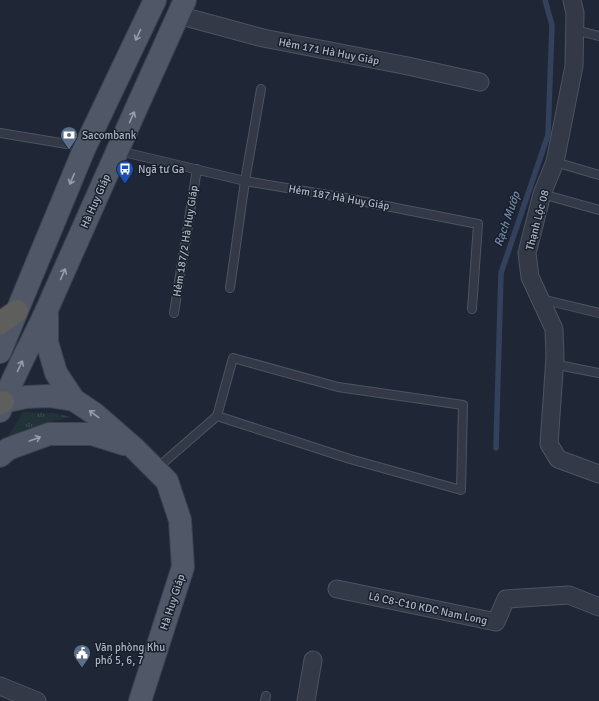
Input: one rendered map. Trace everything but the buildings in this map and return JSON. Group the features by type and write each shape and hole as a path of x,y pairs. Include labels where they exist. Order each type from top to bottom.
{"main road":[{"path":"0,352 9,317 85,147 155,0"},
{"name":"Hà Huy Giáp","path":"1,405 47,310 182,7"},
{"path":"47,310 47,342 50,355 56,373 74,400"},
{"name":"Hà Huy Giáp","path":"1,405 26,397 49,396 74,400 95,414 134,448 167,481 180,520 183,567 140,701"},
{"path":"0,456 8,449 49,434 92,434 134,448"}],"street":[{"name":"Thạnh Lộc 08","path":"572,0 575,13 574,66 555,162 542,194 527,253 530,277 554,329 555,357 553,364 549,444 558,459 599,474"},
{"name":"Hẻm 171 Hà Huy Giáp","path":"182,7 264,38 408,66 480,82"},
{"name":"Lô C8-C10 KDC Nam Long","path":"336,589 496,622 506,599 569,596 599,607"},
{"path":"306,701 313,660"},
{"path":"0,688 37,701"}],"lane":[{"path":"575,30 599,36"},
{"path":"230,288 261,89"},
{"path":"0,133 85,147"},
{"name":"Hẻm 187 Hà Huy Giáp","path":"117,150 246,181 340,197 478,224 472,309"},
{"path":"555,162 599,175"},
{"name":"Hẻm 187/2 Hà Huy Giáp","path":"174,313 197,169"},
{"path":"542,194 599,210"},
{"path":"541,299 599,313"},
{"path":"156,470 217,416 233,358 338,387 463,405 461,490 350,459 217,416"},
{"path":"553,364 599,373"}],"green space":[{"path":"23,412 53,413 71,417 54,421 4,443"}],"waterway":[{"name":"Rạch Mướp","path":"496,448 501,273 548,135 552,25 545,0"}],"place":[{"name":"Sacombank","path":"69,150"},
{"name":"Ngã tư Ga","path":"125,184"},
{"name":"Văn phòng Khu phố 5, 6, 7","path":"82,668"}]}
